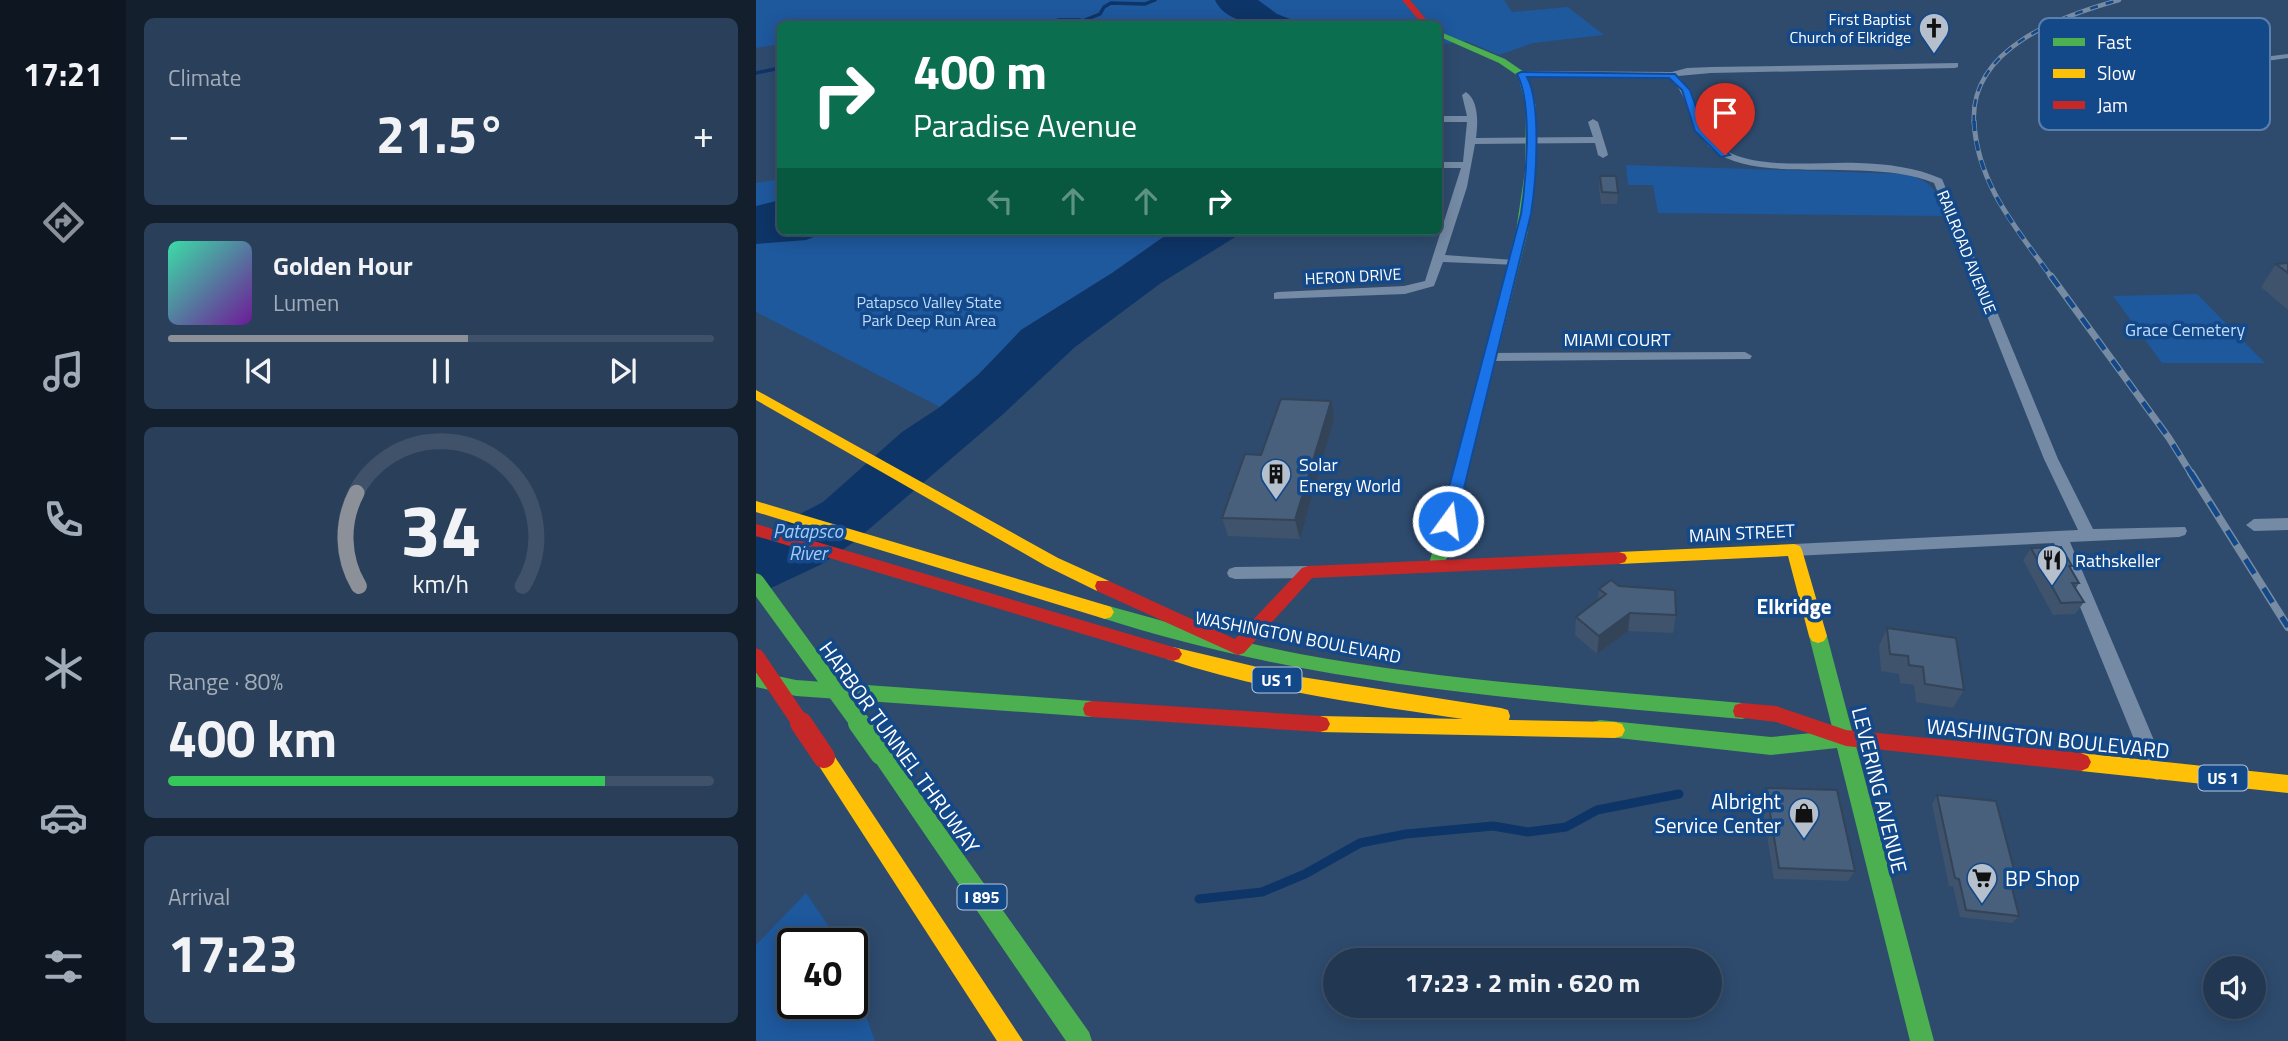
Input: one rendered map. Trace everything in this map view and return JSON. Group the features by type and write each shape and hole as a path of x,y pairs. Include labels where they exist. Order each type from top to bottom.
{"main road":[{"path":"1406,0 1424,21"},
{"path":"1436,568 1514,263 1528,198 1530,141 1530,100 1521,74 1502,61 1442,35"},
{"path":"760,397 1052,562 1238,648 1308,572"},
{"name":"WASHINGTON BOULEVARD","path":"756,506 1065,601 1238,648 1338,667 1484,688 1776,714 1846,738"},
{"name":"WASHINGTON BOULEVARD","path":"756,530 1135,645 1271,679 1423,706 1771,746 1846,738 2288,784"},
{"name":"MAIN STREET","path":"1308,572 1794,550"},
{"name":"LEVERING AVENUE","path":"1794,550 1846,738 1922,1041"},
{"name":"HARBOR TUNNEL THRUWAY","path":"756,582 881,754 1080,1041"},
{"path":"756,657 1011,1041"},
{"path":"756,680 796,688 1284,723 1615,730"}],"street":[{"path":"2270,59 2288,57"},
{"path":"1521,74 1672,75 1687,71 1712,70 1955,65"},
{"name":"RAILROAD AVENUE","path":"1672,75 1686,90 1700,131 1715,147 1731,158 1764,164 1900,169 1924,174 1938,181 2046,448 2088,535"},
{"path":"1466,94 1472,103 1472,141 1438,258 1514,263"},
{"path":"1442,119 1472,119"},
{"path":"1593,122 1596,140 1601,145 1603,155"},
{"path":"1472,141 1596,140"},
{"path":"1442,165 1467,165"},
{"name":"HERON DRIVE","path":"1278,296 1405,290 1430,283 1438,258"},
{"name":"MIAMI COURT","path":"1490,357 1745,356"},
{"path":"2254,525 2288,524"},
{"name":"MAIN STREET","path":"1794,550 2179,531"},
{"path":"2059,536 2157,771"},
{"name":"MAIN STREET","path":"1235,573 1308,572"}],"green space":[{"path":"756,0 1504,0 1512,12 1568,7 1604,35 1533,43 1499,55 1466,41 1442,45 1442,21 777,21 777,46 756,48"},
{"path":"1626,165 1907,174 1929,184 1938,199 1943,216 1658,213 1653,185 1628,185"},
{"name":"Patapsco Valley State Park Deep Run Area","path":"777,180 777,235 1166,235 1021,330 997,358 940,407 756,312 756,183"},
{"name":"Grace Cemetery","path":"2197,294 2265,363 2162,363 2113,296"},
{"path":"806,893 830,928 777,928 777,1019 867,1019 875,1041 756,1041 756,945"}],"water":[{"path":"1215,0 1258,0 1277,14 1295,21 1242,21 1221,9"},
{"path":"777,201 777,235 819,235 806,240 756,244 756,206"},
{"name":"Patapsco River","path":"1166,235 1239,235 1161,283 1075,347 1001,416 854,542 822,564 756,595 756,537 823,502 902,432 940,407 978,375 1021,330"}],"building":[{"path":"1600,176 1616,176 1618,193 1602,192"},
{"path":"2288,263 2288,273 2276,264"},
{"name":"Solar Energy World","path":"1281,399 1331,401 1295,520 1222,518 1245,454 1261,455"},
{"path":"2061,547 2079,583 2072,583 2084,602 2061,603 2031,548"},
{"path":"1611,580 1619,586 1675,590 1676,615 1630,613 1599,636 1576,617 1606,594 1599,589"},
{"path":"1887,628 1956,638 1964,690 1925,684 1923,667 1909,665 1908,656 1890,654"},
{"name":"Albright Service Center","path":"1766,788 1837,790 1855,871 1779,868"},
{"path":"1937,795 1996,801 2018,885 2011,884 2019,916 1966,910 1959,879 1955,878"}],"waterway":[{"path":"1082,21 1100,14 1104,7 1111,3 1145,4 1155,0"},
{"path":"1055,21 1080,20"},
{"path":"756,73 777,69"},
{"path":"1199,899 1262,892 1305,874 1360,843 1406,834 1493,826 1528,832 1566,827 1597,810 1679,794"}],"railway":[{"path":"2064,18 2119,0"},
{"path":"1974,122 1976,97 1986,74 2002,55 2039,30"},
{"path":"1974,122 1977,144 1991,185 2001,205 2052,278"},
{"path":"2051,276 2169,438 2192,475"},
{"path":"2191,473 2288,627"}],"traffic: fast":[{"path":"1436,568 1522,231 1530,171 1531,107 1526,83 1521,74 1502,61 1442,35"},
{"path":"756,582 881,754"},
{"path":"1105,612 1238,648 1363,672 1489,688 1742,711"},
{"path":"1818,636 1922,1041"},
{"path":"759,680 796,688 1092,709"},
{"path":"1600,728 1771,746 1838,739"},
{"path":"881,754 1080,1041"}],"traffic: slow":[{"path":"756,394 1052,562 1103,586"},
{"path":"756,506 1105,612"},
{"path":"1619,558 1794,550 1818,636"},
{"path":"1173,654 1295,683 1501,716"},
{"path":"1320,724 1615,730"},
{"path":"824,757 1011,1041"},
{"path":"2081,762 2288,784"}],"traffic: jam":[{"path":"1406,0 1424,21"},
{"path":"756,530 1173,654"},
{"path":"1238,648 1308,572 1619,558"},
{"path":"1103,586 1238,648"},
{"path":"756,657 824,757"},
{"path":"1092,709 1320,724"},
{"path":"1742,711 1776,714 1846,738 2081,762"}],"place":[{"name":"First Baptist Church of Elkridge","path":"1934,55"},
{"name":"Solar Energy World","path":"1276,501"},
{"name":"Rathskeller","path":"2052,587"},
{"name":"Albright Service Center","path":"1804,840"},
{"name":"BP Shop","path":"1982,905"}],"district":[{"name":"Elkridge","path":"1794,606"}],"route":[{"path":"1448,521 1526,214 1531,107 1526,83 1521,74 1672,75 1686,90 1700,131 1725,155"}]}
